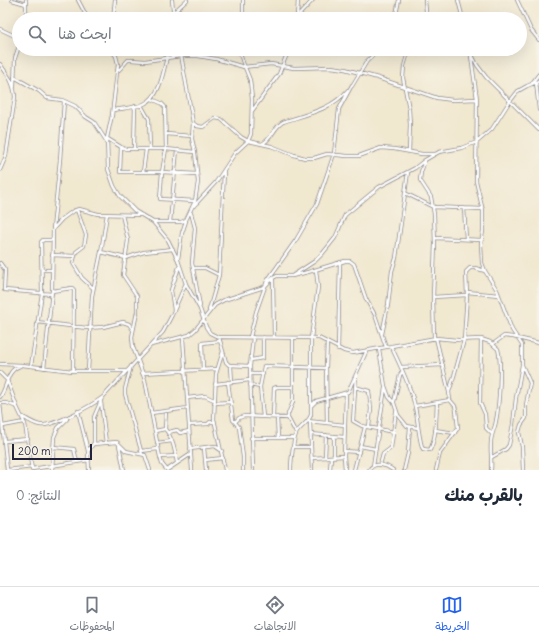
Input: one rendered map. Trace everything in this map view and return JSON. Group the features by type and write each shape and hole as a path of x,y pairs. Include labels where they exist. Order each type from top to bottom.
{"street":[{"path":"12,0 26,4"},
{"path":"26,0 26,12"},
{"path":"78,0 84,12"},
{"path":"113,12 114,0"},
{"path":"172,0 174,12"},
{"path":"175,12 187,0"},
{"path":"243,12 244,0"},
{"path":"297,12 298,0"},
{"path":"302,12 313,0"},
{"path":"396,12 399,0"},
{"path":"425,0 426,12"},
{"path":"458,0 461,12"},
{"path":"517,0 523,12"},
{"path":"527,21 531,30 539,40"},
{"path":"0,29 12,35"},
{"path":"0,170 6,156 14,104 16,56"},
{"path":"115,56 118,60 118,70 107,141 108,169 114,186 120,196 135,211 153,222 168,240 178,260"},
{"path":"181,56 193,123 192,139 198,182 193,208 186,220 182,233 178,260 186,284 200,309"},
{"path":"118,70 128,60 145,61 181,56 207,57 244,67 265,64 294,68 331,67 360,73 444,99 477,99"},
{"path":"193,208 224,172 235,153 248,141 251,134 252,99 250,80 241,56"},
{"path":"251,112 272,85 286,56"},
{"path":"253,470 250,366 252,360 251,337 256,312 264,287 270,276 296,240 317,204 334,154 339,110 367,61 372,56"},
{"path":"407,56 404,66 404,87 409,109 409,152"},
{"path":"471,56 477,99 476,181 483,209 483,232 481,240 482,263 485,271 500,295 512,330 522,345 522,365 509,445 506,449 492,457"},
{"path":"473,56 477,65 486,77 511,100 539,130"},
{"path":"113,110 141,105 152,99 160,86 167,57"},
{"path":"0,64 9,77 14,88"},
{"path":"532,84 539,74"},
{"path":"14,77 39,91 47,98 64,101 75,106 86,118 94,122 107,141 121,147 195,152"},
{"path":"292,276 315,261 330,246 345,215 352,208 383,184 408,171 438,152 477,142 492,129 518,91 538,82 539,110"},
{"path":"262,144 269,140 278,125 328,107 342,97 352,86"},
{"path":"152,99 161,103 165,107 166,149 162,172 160,199 195,201"},
{"path":"44,368 52,293 52,229 60,160 64,101"},
{"path":"141,105 148,119 150,149"},
{"path":"134,149 135,106"},
{"path":"193,123 197,126 203,127 215,118 221,118 241,137 248,141 271,146 304,158 314,158 327,154 359,156 381,148 422,154 435,154"},
{"path":"166,134 192,136"},
{"path":"121,147 120,172 175,172 197,174"},
{"path":"143,172 146,149"},
{"path":"170,222 178,150"},
{"path":"425,160 420,180 431,197 433,207 435,238 433,297 435,338 450,400 455,406 458,427 440,453 436,470"},
{"path":"382,335 388,305 392,271 396,258 408,171"},
{"path":"209,311 219,275 224,172"},
{"path":"405,193 433,207 483,209"},
{"path":"464,208 466,239"},
{"path":"52,229 62,219 77,210 85,210 98,214 142,215"},
{"path":"77,210 86,235 84,246 76,252 73,263 82,278 93,288"},
{"path":"191,212 195,228 193,253 200,309 203,320 210,334 219,337 319,338 344,351 353,353 435,338 481,340 492,344 498,349 500,361 498,407 491,442 491,470"},
{"path":"88,371 93,288 107,214"},
{"path":"122,215 128,240 123,275 126,282 134,290 138,303 132,337 133,347 142,373 162,464 167,470 191,454"},
{"path":"153,222 181,222 186,220"},
{"path":"435,238 481,240"},
{"path":"31,366 42,293 41,242 43,240 53,240"},
{"path":"101,252 126,258 144,252 172,249"},
{"path":"52,255 75,256"},
{"path":"151,345 183,338 189,335 215,305 224,300 264,287 272,278 277,276 292,276 340,262 350,261 354,264 366,299 375,315 386,347"},
{"path":"338,348 340,262"},
{"path":"0,264 4,270 4,290 42,293 52,293 72,288 74,290 73,371"},
{"path":"174,310 171,290 179,266"},
{"path":"194,268 205,268 219,275"},
{"path":"449,392 464,340 467,293 466,280 468,270 474,268 485,271"},
{"path":"42,270 52,270"},
{"path":"312,470 309,421 311,415 311,338 318,287 316,270"},
{"path":"272,278 274,337"},
{"path":"22,417 37,424 49,424 68,417 95,403 103,397 163,332 186,284"},
{"path":"433,297 467,293 500,295"},
{"path":"37,322 103,327 123,322 129,324 133,330"},
{"path":"492,344 504,336 539,343"},
{"path":"219,337 226,362 231,366 250,366"},
{"path":"252,360 262,358 263,337"},
{"path":"183,338 192,470"},
{"path":"293,338 293,402 288,418 296,433"},
{"path":"481,340 480,403 485,414 486,428 492,435"},
{"path":"203,370 202,343 220,341"},
{"path":"327,342 327,423"},
{"path":"391,346 415,406 422,447 426,450 431,448 435,430 437,402"},
{"path":"379,349 385,386 389,396 394,403 401,420 410,428 418,428"},
{"path":"223,350 215,384 214,402 215,422 225,470"},
{"path":"311,406 316,401 346,393 349,390 367,350"},
{"path":"0,364 73,371 126,371"},
{"path":"0,398 12,369 22,365"},
{"path":"400,367 442,365"},
{"path":"522,365 530,386 526,405 526,418 521,425 519,432 522,447 523,470"},
{"path":"131,366 125,394 141,452 146,457 150,470"},
{"path":"231,366 232,382"},
{"path":"263,417 260,387 264,366 326,368"},
{"path":"142,373 218,369"},
{"path":"394,403 402,372"},
{"path":"0,373 7,380 24,422 32,469"},
{"path":"250,374 263,374"},
{"path":"356,375 353,420 365,427 394,432"},
{"path":"215,384 250,380"},
{"path":"228,382 233,420 239,427 244,470"},
{"path":"250,385 260,387"},
{"path":"369,470 373,466 385,386"},
{"path":"273,417 274,388 293,387"},
{"path":"355,387 369,391 371,409 369,427"},
{"path":"345,470 344,436 346,393"},
{"path":"187,398 205,396 214,402 230,402"},
{"path":"88,451 93,444 94,417 103,397"},
{"path":"415,406 450,400"},
{"path":"101,402 106,443"},
{"path":"17,407 7,403 0,403 7,470 32,469 89,460"},
{"path":"151,413 188,408"},
{"path":"380,465 383,454 391,448 396,410"},
{"path":"78,411 88,451 89,470"},
{"path":"165,429 166,411"},
{"path":"235,422 244,416 288,418"},
{"path":"52,470 53,447 56,432 68,417"},
{"path":"277,417 278,438"},
{"path":"291,470 296,433 309,421 345,425"},
{"path":"3,426 24,422"},
{"path":"189,425 215,422"},
{"path":"354,470 365,427"},
{"path":"404,470 408,453 410,428"},
{"path":"154,431 165,429 169,432 178,463"},
{"path":"169,432 177,430 180,433 189,431"},
{"path":"435,430 455,433"},
{"path":"310,434 344,436"},
{"path":"325,457 326,435"},
{"path":"330,470 334,436"},
{"path":"251,438 295,438"},
{"path":"5,441 28,439"},
{"path":"157,443 172,441"},
{"path":"93,444 115,442 126,451 141,452 158,449"},
{"path":"118,444 124,470"},
{"path":"190,449 215,446 222,451"},
{"path":"360,446 376,449"},
{"path":"53,447 74,449 77,462"},
{"path":"294,447 311,447"},
{"path":"204,448 206,470"},
{"path":"344,451 359,452"},
{"path":"160,457 176,456"},
{"path":"312,458 344,456"},
{"path":"205,460 223,458"},
{"path":"373,466 380,465 393,470"}]}
